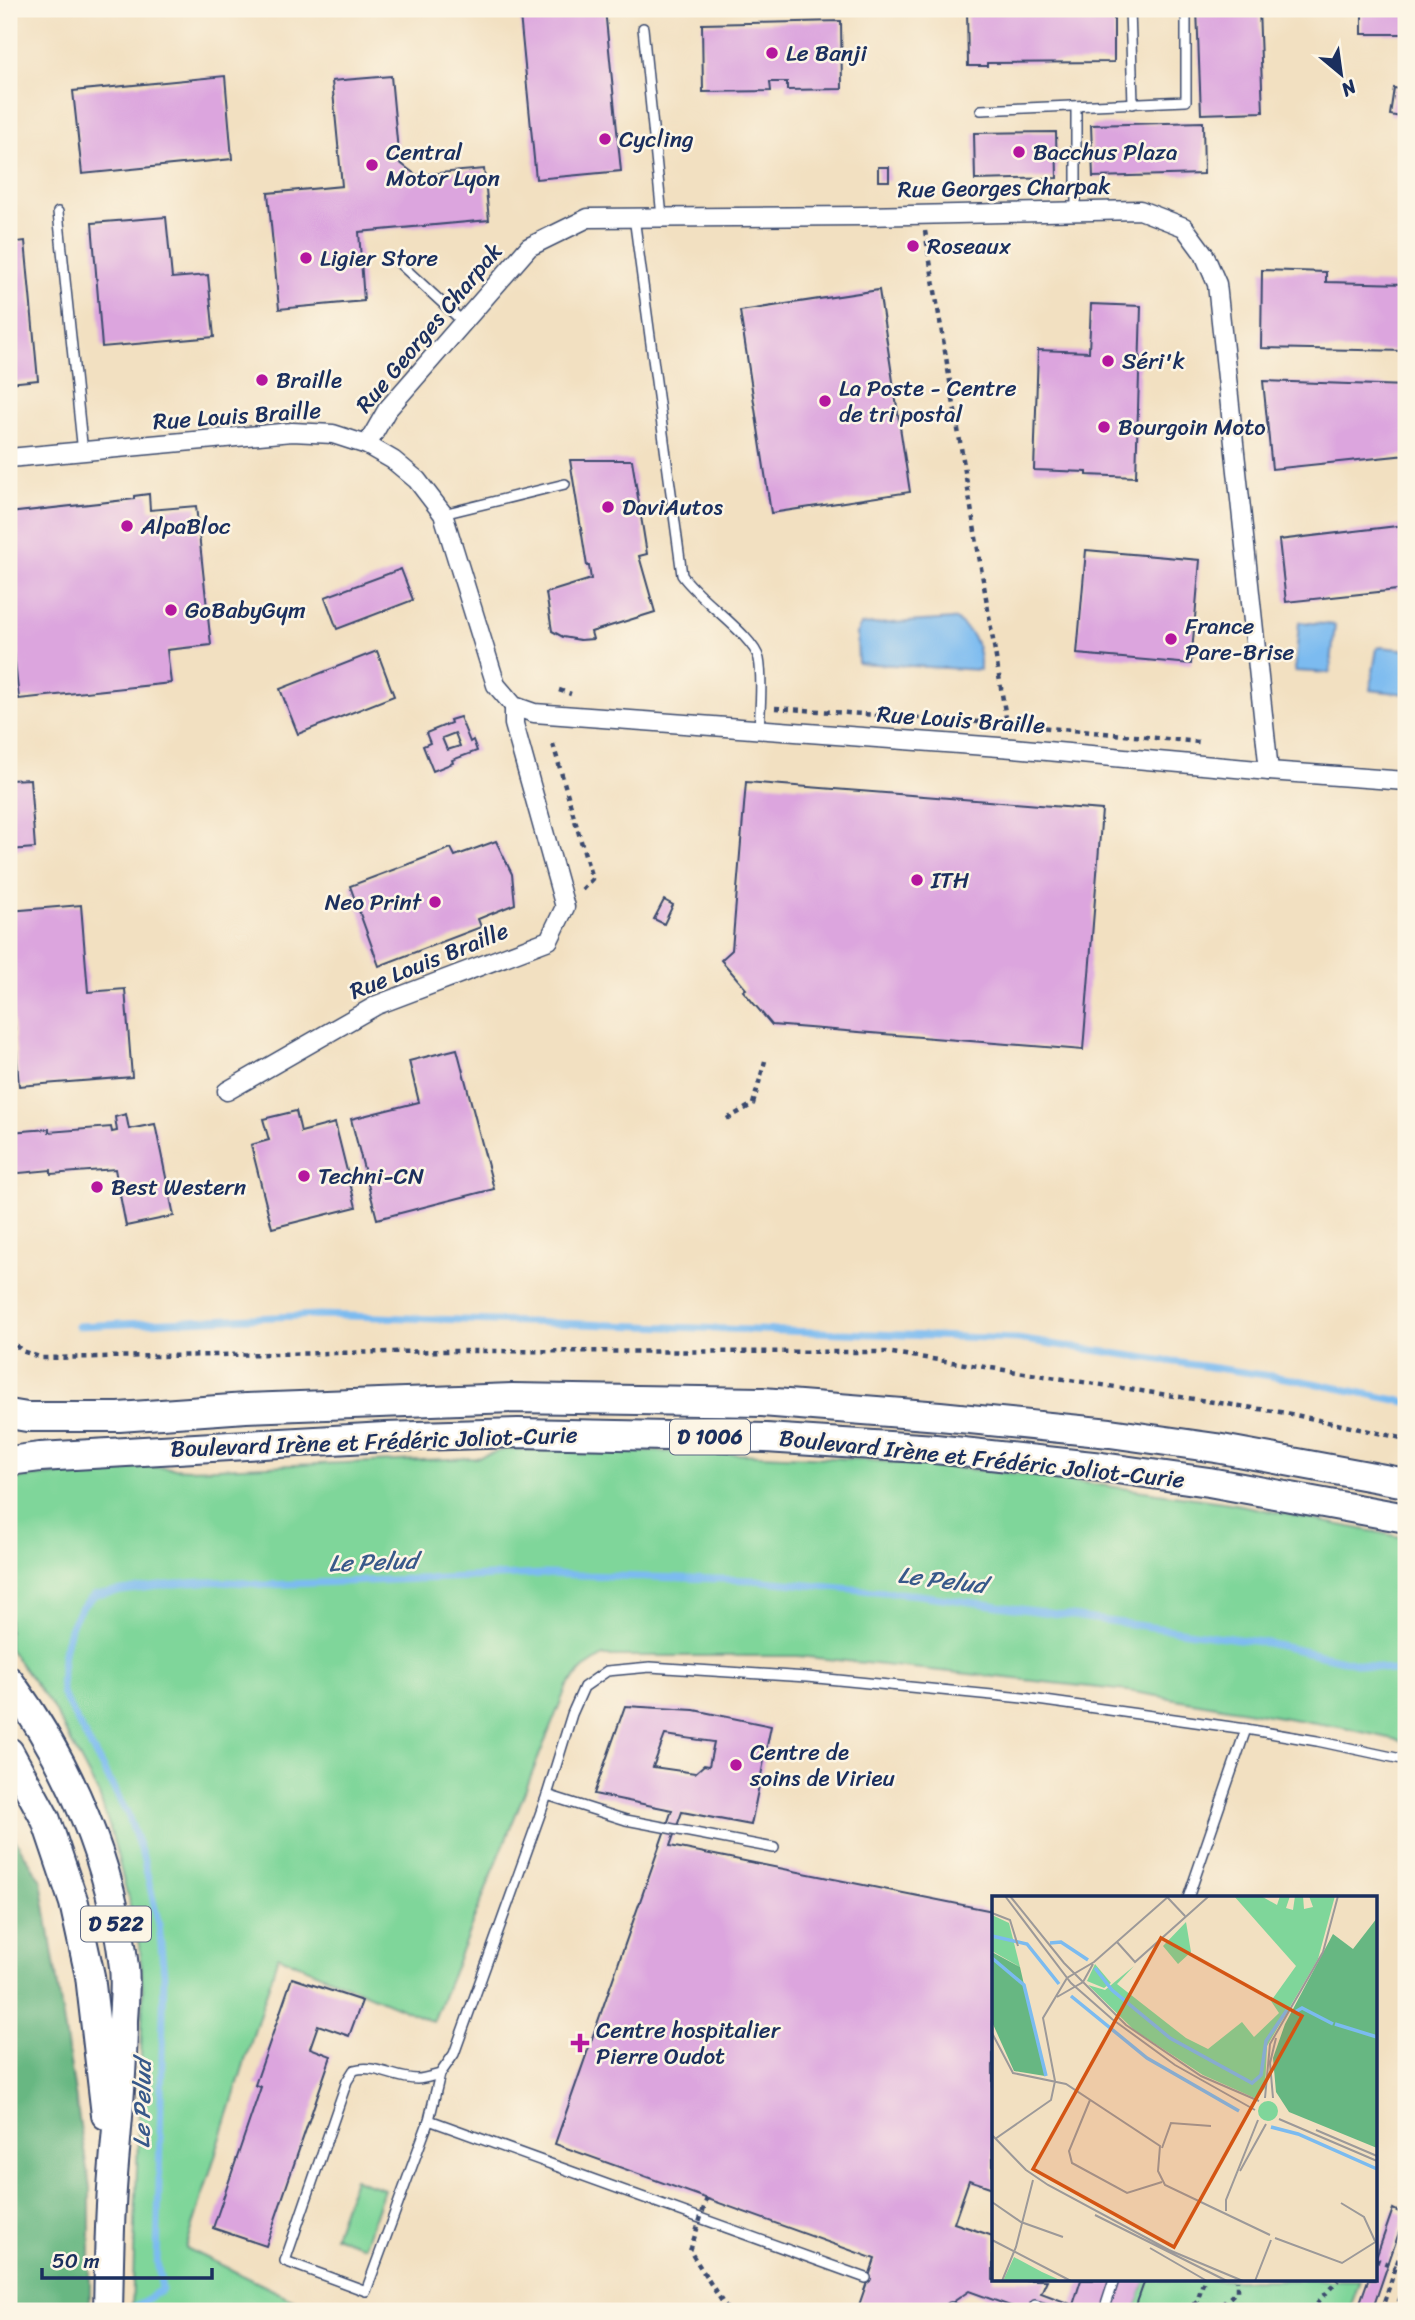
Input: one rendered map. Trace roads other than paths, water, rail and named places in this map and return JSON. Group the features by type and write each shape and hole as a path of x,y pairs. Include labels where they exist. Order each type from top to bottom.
{"main road":[{"name":"Boulevard Irène et Frédéric Joliot-Curie","path":"9,1414 27,1417 119,1417 246,1408 512,1398 762,1402 1110,1433 1216,1448 1406,1483"},
{"name":"Boulevard Irène et Frédéric Joliot-Curie","path":"9,1461 412,1436 518,1433 766,1438 935,1450 1102,1467 1209,1482 1406,1518"},
{"name":"D 522","path":"9,1681 58,1756 81,1805 110,1892 124,1969 122,2081 112,2191 108,2311"},
{"name":"D 522","path":"9,1752 46,1820 74,1903 90,1976 112,2191"}],"street":[{"name":"Rue Georges Charpak","path":"367,444 387,410 529,247 588,218 1140,210 1184,228 1204,254 1217,284 1269,771"},
{"name":"Rue Louis Braille","path":"9,458 292,432 333,434 367,444 393,460 416,480 443,514 495,685 514,706 534,713 1013,748 1406,781"},
{"name":"Rue Louis Braille","path":"227,1091 377,1005 549,940 565,907 514,724 514,706"}],"lane":[{"path":"1130,9 1133,104"},
{"path":"981,110 1076,108 1186,101 1186,9"},
{"path":"643,28 662,217"},
{"path":"1076,108 1076,211"},
{"path":"58,212 83,453"},
{"path":"634,218 682,575 691,588 750,643 759,657 759,730"},
{"path":"399,263 462,321"},
{"path":"443,514 565,484"},
{"path":"440,2074 419,2080 368,2066 354,2070 347,2081 285,2261 366,2291 429,2120 440,2074 454,2054 547,1796 572,1714 584,1687 607,1671 650,1667 807,1677 1023,1698 1247,1729 1406,1760"},
{"path":"1189,1896 1247,1729"},
{"path":"547,1796 626,1820 775,1848"},
{"path":"429,2120 866,2278"},
{"path":"1104,2311 1113,2282"},
{"path":"1035,2305 1055,2311"},
{"path":"951,2307 961,2311"}],"water":[{"path":"954,619 967,629 975,640 980,670 858,663 857,633 860,625"},
{"path":"1299,622 1335,625 1330,673 1295,671"},
{"path":"1377,648 1406,650 1406,694 1370,690"}],"waterway":[{"name":"Le Pelud","path":"78,1326 320,1315 1017,1339 1298,1380 1406,1402"},
{"name":"Le Pelud","path":"133,2309 162,2289 157,2261 164,1975 159,1925 143,1857 128,1815 62,1693 62,1667 71,1626 77,1614 95,1595 201,1582 264,1585 545,1574 753,1580 919,1595 1267,1643 1406,1674"}],"place":[{"name":"Le Banji","path":"772,53"},
{"name":"Cycling","path":"605,139"},
{"name":"Bacchus Plaza","path":"1019,152"},
{"name":"Central Motor Lyon","path":"372,165"},
{"name":"Roseaux","path":"913,246"},
{"name":"Ligier Store","path":"306,258"},
{"name":"Séri'k","path":"1108,361"},
{"name":"Braille","path":"262,380"},
{"name":"La Poste - Centre de tri postal","path":"825,401"},
{"name":"Bourgoin Moto","path":"1104,427"},
{"name":"DaviAutos","path":"608,507"},
{"name":"AlpaBloc","path":"127,526"},
{"name":"GoBabyGym","path":"171,610"},
{"name":"France Pare-Brise","path":"1171,639"},
{"name":"ITH","path":"917,880"},
{"name":"Neo Print","path":"435,902"},
{"name":"Techni-CN","path":"304,1176"},
{"name":"Best Western","path":"97,1187"},
{"name":"Centre de soins de Virieu","path":"736,1765"},
{"name":"Centre hospitalier Pierre Oudot","path":"580,2043"}]}
